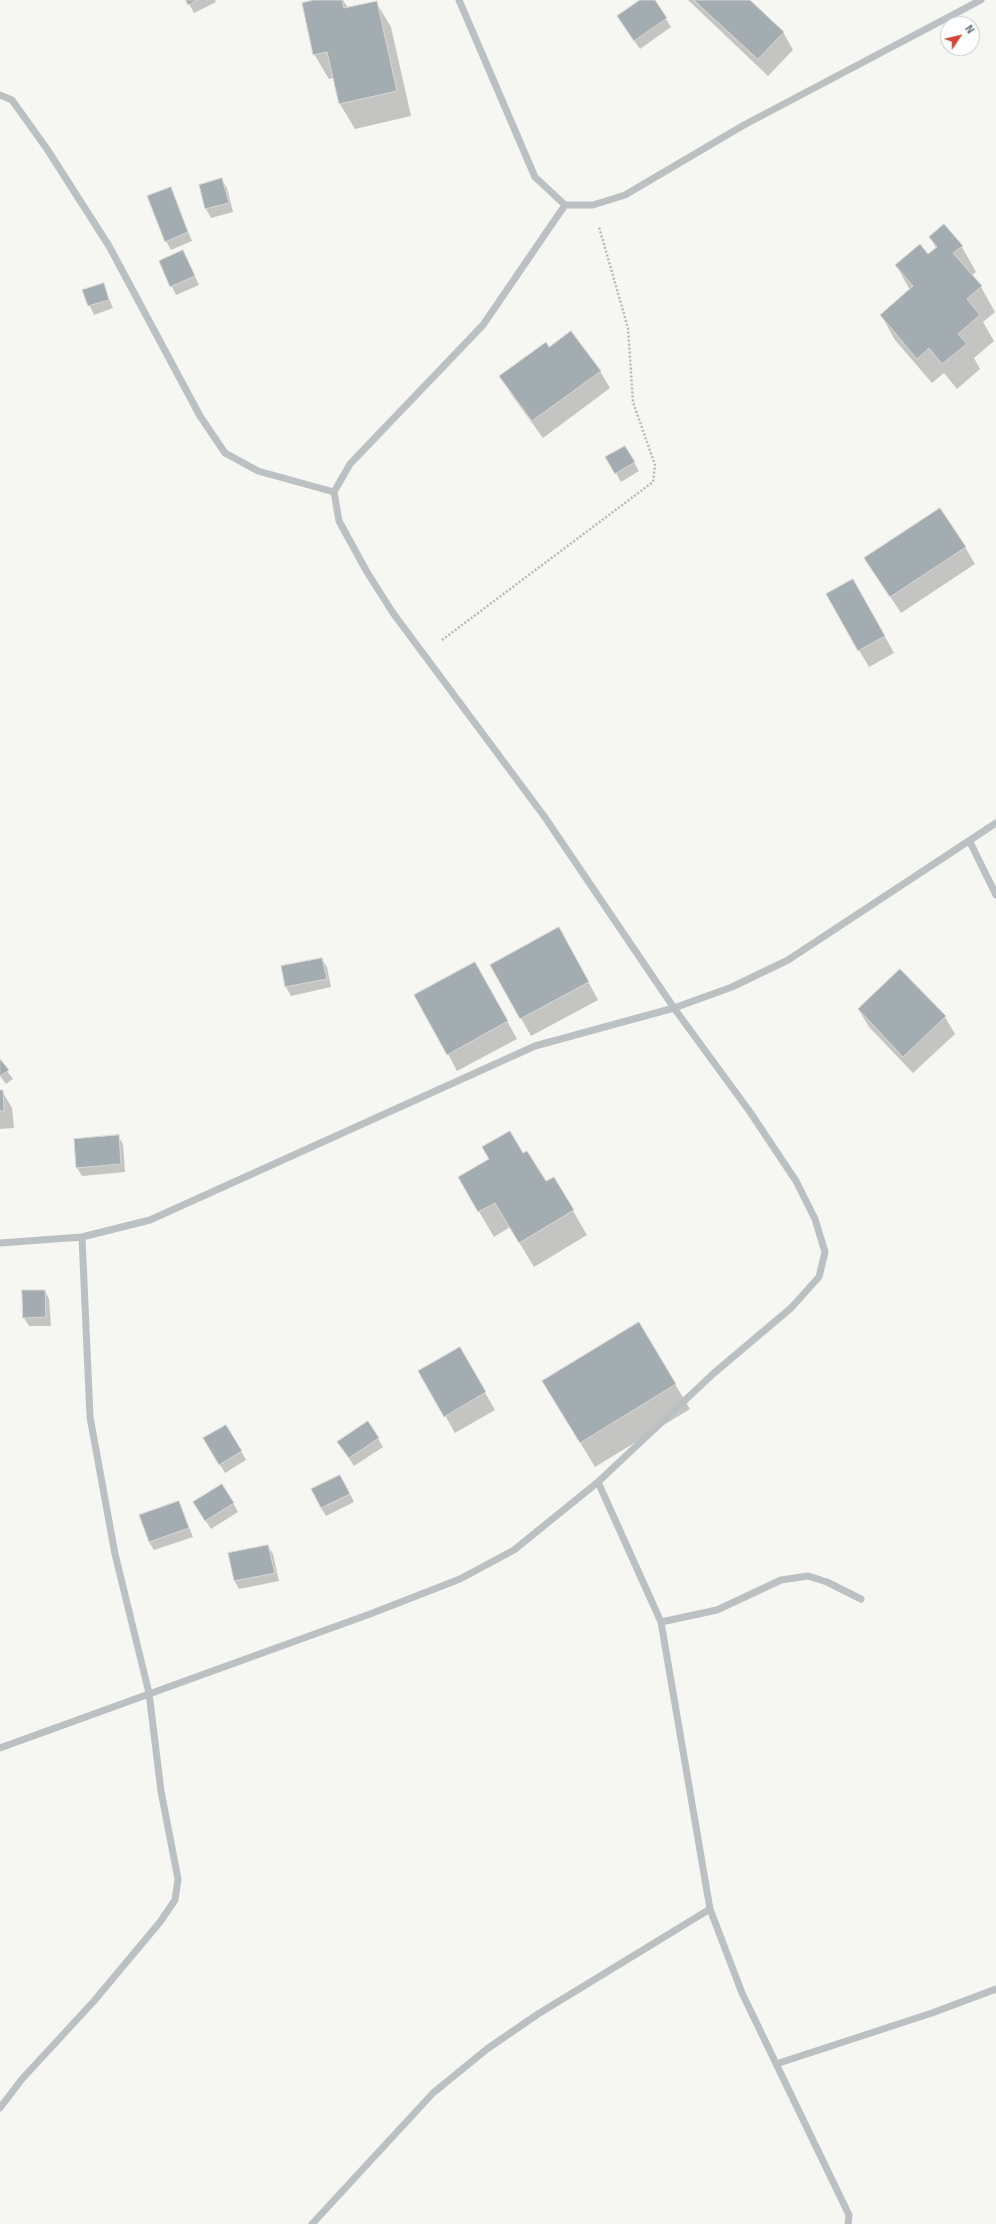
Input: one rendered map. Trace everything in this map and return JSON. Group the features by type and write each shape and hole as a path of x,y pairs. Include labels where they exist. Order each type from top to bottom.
{"street":[{"path":"460,0 535,177 565,205 593,205 626,195 744,125 982,0"},
{"path":"0,94 12,100 47,149 109,246 200,416 225,453 258,471 334,492"},
{"path":"0,1748 370,1614 460,1579 514,1550 598,1482 714,1373 791,1308 819,1277 825,1252 815,1219 796,1181 750,1112 674,1008 544,816 423,655 367,572 339,521 334,492 350,464 483,325 565,205"},
{"path":"0,1243 82,1237 150,1220 535,1046 674,1008 732,987 788,960 970,842 996,823"},
{"path":"970,842 996,895"},
{"path":"0,2108 22,2079 110,1983 160,1922 175,1900 178,1879 161,1791 150,1693 115,1554 90,1417 82,1237"},
{"path":"598,1482 661,1622 710,1909 742,1993 849,2215 848,2224"},
{"path":"661,1622 717,1610 782,1580 808,1576 827,1582 861,1599"},
{"path":"312,2224 433,2093 487,2049 538,2014 710,1909"},
{"path":"776,2064 932,2013 996,1989"}],"path":[{"path":"423,655 652,482 655,465 633,402 628,328 593,205"}],"building":[{"path":"186,0 198,0 188,5"},
{"path":"314,0 342,0 344,8 377,1 397,91 339,104 327,52 313,55 302,3"},
{"path":"640,0 655,0 667,18 634,41 617,16"},
{"path":"694,0 750,0 784,32 758,59"},
{"path":"222,178 229,203 205,209 199,185"},
{"path":"171,187 188,232 165,242 147,196"},
{"path":"944,224 963,246 953,253 982,286 967,299 980,315 958,334 967,344 942,364 929,348 917,359 880,315 913,286 895,265 920,244 928,254 937,247 929,237"},
{"path":"183,250 195,276 170,287 159,261"},
{"path":"104,283 109,300 88,306 82,290"},
{"path":"571,331 601,371 532,421 499,376 546,342 549,347"},
{"path":"625,446 635,462 615,474 605,457"},
{"path":"940,508 966,547 890,597 864,558"},
{"path":"853,579 885,636 858,651 826,594"},
{"path":"559,927 589,982 520,1019 490,965"},
{"path":"322,958 327,979 285,987 281,966"},
{"path":"475,962 508,1021 447,1055 414,995"},
{"path":"900,969 946,1016 903,1057 858,1009"},
{"path":"0,1059 9,1070 0,1076"},
{"path":"0,1090 3,1090 4,1111 0,1111"},
{"path":"510,1131 523,1153 527,1151 546,1181 554,1177 574,1210 519,1243 495,1203 478,1212 458,1177 489,1159 482,1147"},
{"path":"119,1135 121,1164 76,1168 74,1139"},
{"path":"22,1290 45,1290 46,1317 23,1318"},
{"path":"639,1322 676,1384 580,1443 542,1381"},
{"path":"460,1347 486,1392 444,1417 418,1371"},
{"path":"368,1421 379,1438 349,1458 337,1442"},
{"path":"226,1425 242,1451 219,1465 203,1438"},
{"path":"340,1475 350,1494 321,1508 311,1489"},
{"path":"222,1484 234,1503 205,1521 193,1502"},
{"path":"179,1501 189,1528 149,1542 139,1515"},
{"path":"268,1545 275,1573 234,1581 228,1553"}]}
